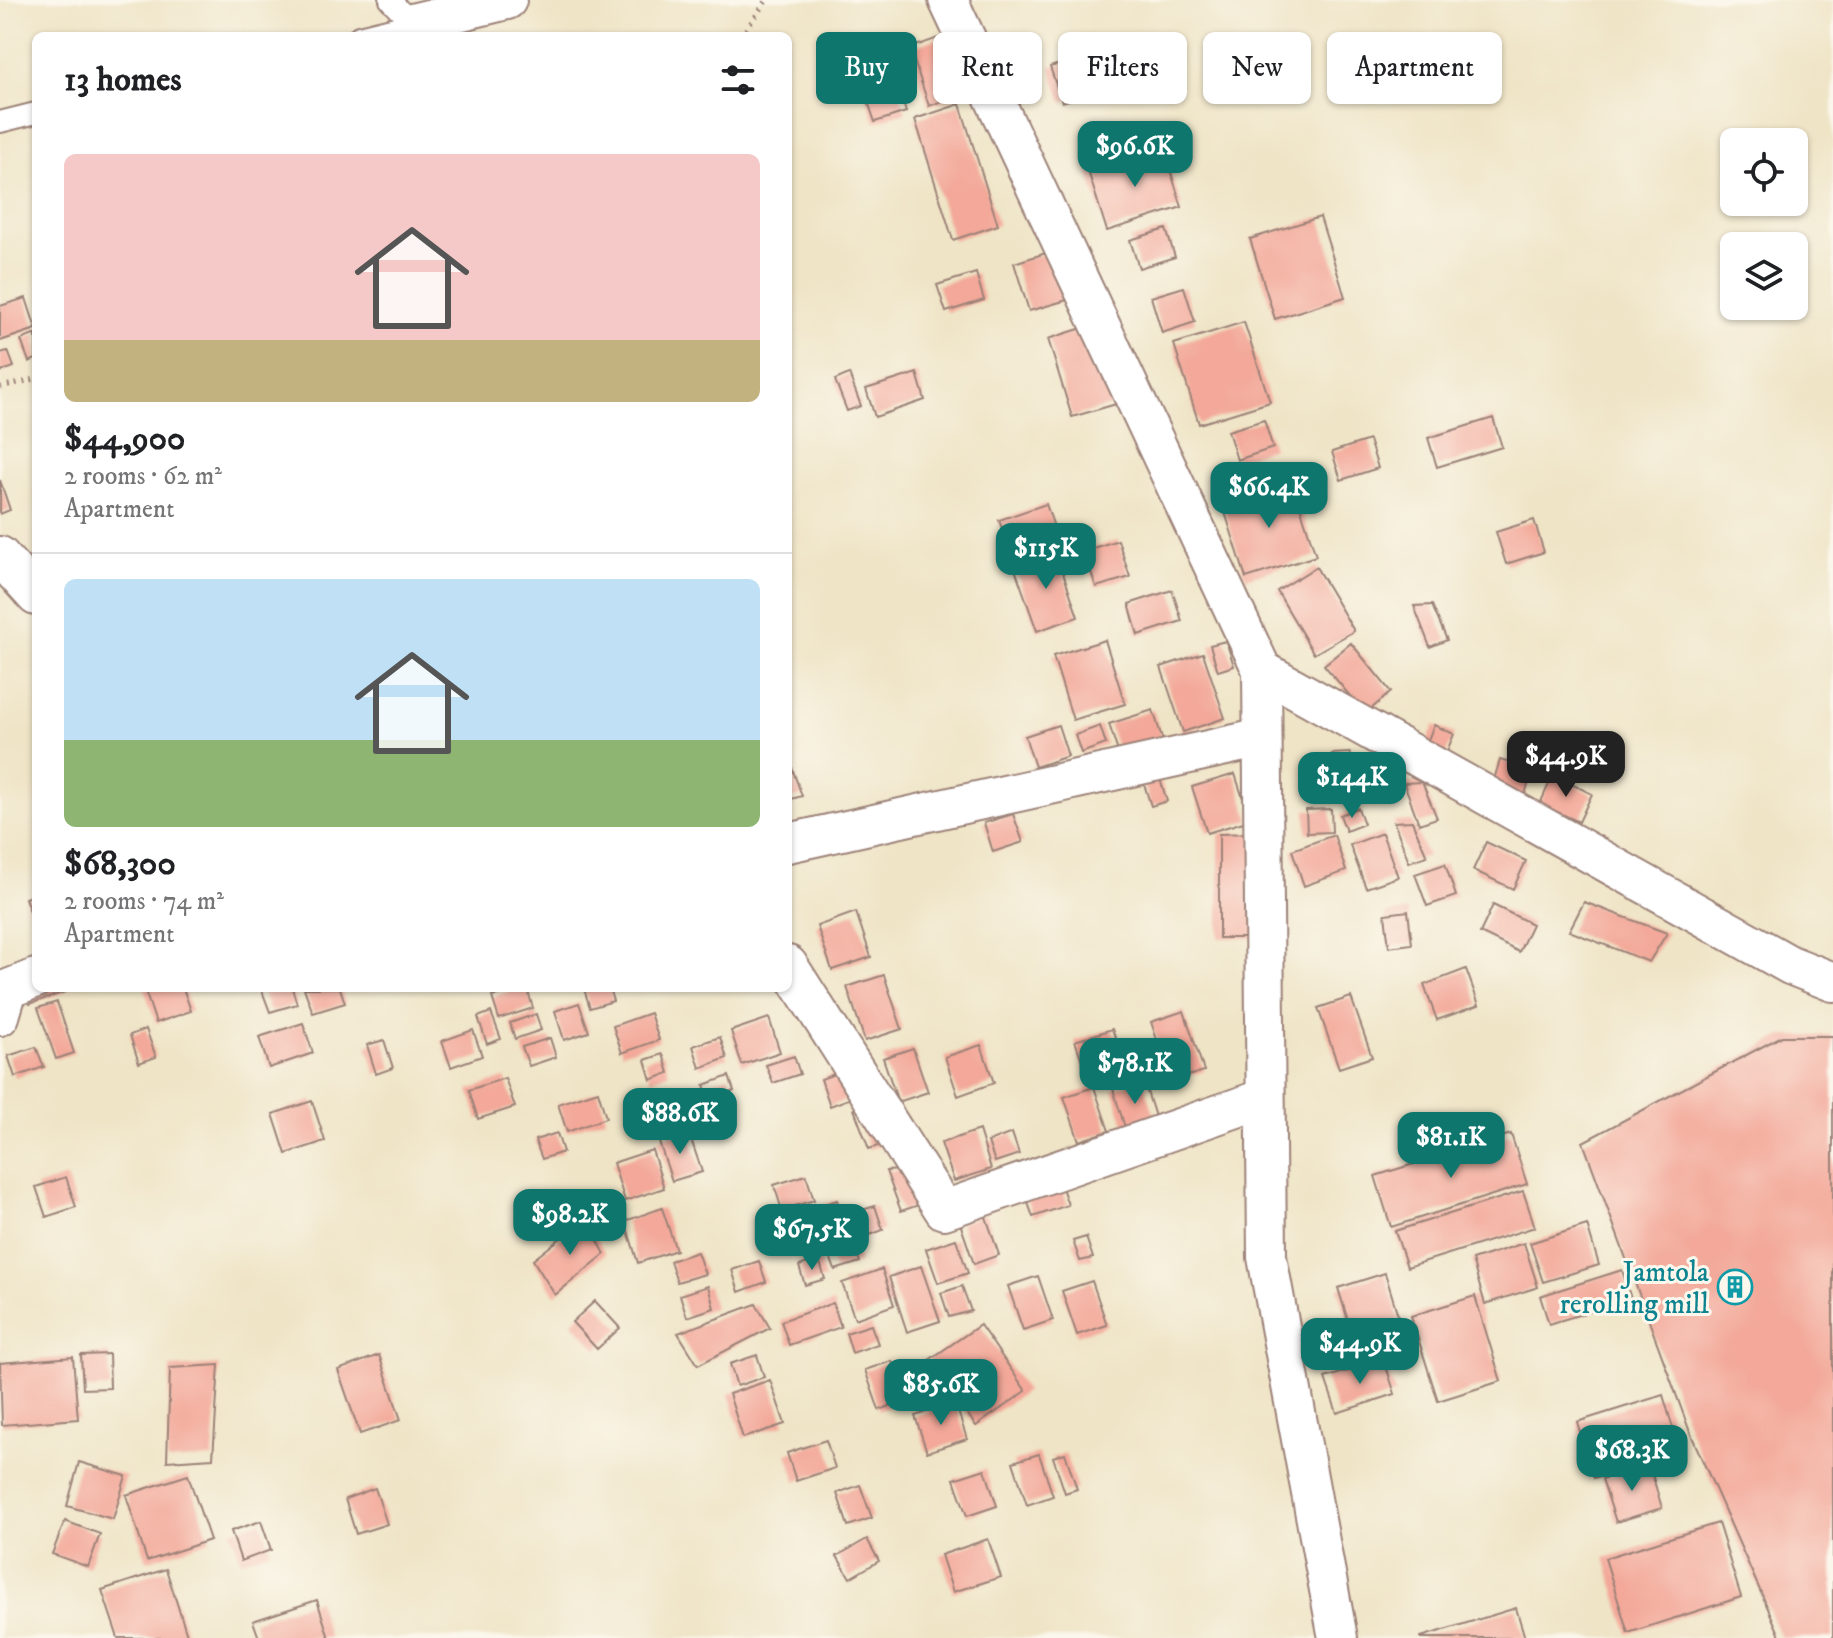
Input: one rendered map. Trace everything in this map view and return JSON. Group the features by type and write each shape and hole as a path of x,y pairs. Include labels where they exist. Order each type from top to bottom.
{"street":[{"path":"401,12 507,0"},
{"path":"948,0 1262,670 1267,1257 1338,1638"},
{"path":"0,556 32,592"},
{"path":"1262,670 1790,965 1833,982"},
{"path":"792,842 1262,738"},
{"path":"792,971 944,1210 1265,1098"}],"lane":[{"path":"366,32 401,12"},
{"path":"0,122 32,114"}],"path":[{"path":"744,32 767,0"},
{"path":"0,387 32,380"}],"building":[{"path":"933,40 935,104 929,106 917,69 917,46"},
{"path":"1058,65 1058,90 1050,67"},
{"path":"869,104 903,104 906,112 875,122"},
{"path":"960,104 998,225 953,240 915,119"},
{"path":"1163,148 1182,207 1107,231 1088,171"},
{"path":"1320,217 1345,297 1275,319 1250,239"},
{"path":"1166,229 1175,257 1139,268 1130,240"},
{"path":"1059,249 1074,298 1029,311 1014,263"},
{"path":"976,273 984,300 946,312 937,285"},
{"path":"1184,287 1195,322 1162,333 1151,297"},
{"path":"26,298 32,317 32,330 0,341 0,306"},
{"path":"1244,322 1270,402 1199,424 1174,344"},
{"path":"1098,323 1123,402 1072,417 1048,339"},
{"path":"32,336 32,361 29,362 21,340"},
{"path":"8,351 14,367 0,372 0,353"},
{"path":"917,373 925,400 875,417 866,389"},
{"path":"849,374 861,406 847,411 835,380"},
{"path":"1493,418 1502,447 1437,467 1428,438"},
{"path":"1264,420 1273,448 1237,460 1228,431"},
{"path":"1369,440 1378,468 1341,480 1332,452"},
{"path":"0,480 10,510 0,514"},
{"path":"1292,481 1316,556 1246,578 1222,503"},
{"path":"1046,504 1054,527 1007,543 999,520"},
{"path":"1534,520 1544,552 1506,564 1496,532"},
{"path":"1118,540 1130,577 1096,587 1084,551"},
{"path":"1056,552 1078,617 1037,631 1014,566"},
{"path":"1316,567 1354,631 1314,654 1277,591"},
{"path":"1172,590 1182,621 1138,635 1129,604"},
{"path":"1432,605 1447,640 1430,647 1414,606"},
{"path":"1105,640 1125,704 1073,720 1053,656"},
{"path":"1226,641 1234,666 1218,671 1210,645"},
{"path":"1351,643 1391,692 1365,714 1324,665"},
{"path":"1203,653 1225,718 1183,732 1161,667"},
{"path":"1153,710 1163,741 1119,755 1109,724"},
{"path":"1058,725 1068,756 1035,767 1025,736"},
{"path":"1434,725 1454,734 1443,761 1423,752"},
{"path":"1100,726 1106,744 1081,753 1075,735"},
{"path":"1350,753 1365,789 1348,795 1332,754"},
{"path":"1500,760 1533,770 1524,797 1492,786"},
{"path":"792,768 802,796 792,799"},
{"path":"1235,774 1250,820 1207,833 1192,787"},
{"path":"1553,775 1592,794 1579,822 1540,804"},
{"path":"1159,776 1167,801 1151,806 1143,781"},
{"path":"1422,782 1437,818 1419,824 1404,783"},
{"path":"1358,808 1364,824 1346,831 1340,815"},
{"path":"1331,809 1332,832 1307,833 1306,810"},
{"path":"1013,814 1023,842 993,852 984,823"},
{"path":"1412,821 1427,856 1409,862 1394,822"},
{"path":"1256,833 1257,938 1219,938 1219,834"},
{"path":"1382,833 1398,877 1366,888 1350,845"},
{"path":"1334,835 1346,871 1304,886 1292,850"},
{"path":"1486,842 1526,861 1513,889 1473,870"},
{"path":"1445,864 1456,896 1427,906 1415,874"},
{"path":"32,895 32,916 25,898"},
{"path":"1584,902 1667,933 1649,962 1569,931"},
{"path":"1493,905 1532,924 1519,952 1480,933"},
{"path":"1408,911 1412,944 1389,947 1385,914"},
{"path":"856,912 871,957 832,970 817,926"},
{"path":"1466,969 1479,1005 1437,1020 1424,985"},
{"path":"884,975 902,1029 865,1041 847,987"},
{"path":"32,988 32,992 65,992 30,1004 24,989"},
{"path":"145,992 184,992 191,1011 156,1023"},
{"path":"262,992 293,992 297,1004 270,1012"},
{"path":"305,992 341,992 345,1003 313,1013"},
{"path":"506,992 528,992 533,1008 499,1019 492,997"},
{"path":"585,992 610,992 613,1001 590,1008"},
{"path":"1351,997 1372,1057 1339,1068 1318,1008"},
{"path":"57,1002 74,1053 56,1059 38,1008"},
{"path":"579,1003 589,1032 564,1040 555,1011"},
{"path":"1184,1011 1204,1071 1171,1081 1151,1022"},
{"path":"491,1012 501,1039 487,1044 478,1017"},
{"path":"650,1013 659,1040 622,1053 613,1026"},
{"path":"536,1014 541,1030 515,1039 510,1023"},
{"path":"769,1018 780,1052 742,1065 731,1031"},
{"path":"303,1023 313,1053 269,1068 259,1037"},
{"path":"146,1029 156,1057 139,1063 130,1035"},
{"path":"1112,1029 1124,1062 1087,1075 1075,1041"},
{"path":"473,1030 482,1056 451,1067 442,1041"},
{"name":"Jamtola rerolling mill","path":"1782,1036 1833,1036 1833,1638 1781,1638 1690,1432 1583,1142"},
{"path":"720,1037 727,1058 700,1068 693,1046"},
{"path":"550,1038 556,1057 529,1066 522,1047"},
{"path":"384,1040 393,1068 376,1074 367,1045"},
{"path":"981,1045 994,1083 958,1096 945,1057"},
{"path":"36,1047 44,1067 15,1077 8,1056"},
{"path":"913,1048 928,1092 898,1102 883,1058"},
{"path":"663,1054 669,1073 651,1080 645,1060"},
{"path":"794,1056 800,1074 773,1083 766,1065"},
{"path":"845,1070 854,1097 830,1106 821,1079"},
{"path":"729,1076 734,1091 709,1099 704,1085"},
{"path":"505,1078 515,1107 478,1119 469,1090"},
{"path":"1143,1079 1157,1123 1127,1134 1113,1089"},
{"path":"1094,1087 1109,1131 1079,1141 1064,1097"},
{"path":"598,1091 606,1118 567,1132 558,1104"},
{"path":"312,1101 325,1141 286,1154 273,1114"},
{"path":"872,1108 887,1143 869,1149 854,1109"},
{"path":"688,1130 702,1172 672,1181 658,1139"},
{"path":"979,1130 991,1169 954,1181 941,1143"},
{"path":"557,1133 563,1152 542,1159 535,1140"},
{"path":"1012,1133 1019,1154 995,1162 988,1142"},
{"path":"1511,1134 1527,1184 1391,1227 1375,1176"},
{"path":"652,1150 664,1188 625,1201 613,1163"},
{"path":"904,1170 919,1205 901,1211 886,1171"},
{"path":"806,1175 814,1200 782,1210 774,1185"},
{"path":"66,1177 76,1207 46,1217 36,1187"},
{"path":"1060,1182 1068,1205 1033,1217 1025,1194"},
{"path":"1523,1191 1535,1227 1407,1267 1395,1231"},
{"path":"837,1200 845,1227 822,1235 812,1208"},
{"path":"875,1206 883,1230 865,1237 856,1212"},
{"path":"662,1208 676,1250 638,1263 625,1221"},
{"path":"985,1214 999,1255 974,1264 960,1223"},
{"path":"586,1218 605,1254 555,1295 533,1260"},
{"path":"1587,1225 1599,1265 1543,1282 1530,1243"},
{"path":"801,1226 808,1244 781,1253 775,1235"},
{"path":"1086,1237 1093,1258 1080,1261 1073,1241"},
{"path":"956,1239 968,1273 938,1283 926,1249"},
{"path":"853,1243 860,1262 835,1270 828,1251"},
{"path":"1524,1243 1538,1287 1485,1304 1472,1260"},
{"path":"697,1252 705,1274 677,1282 670,1261"},
{"path":"819,1259 825,1279 805,1285 799,1266"},
{"path":"759,1261 766,1282 739,1292 732,1270"},
{"path":"921,1266 940,1321 907,1332 889,1277"},
{"path":"882,1269 894,1305 855,1319 842,1283"},
{"path":"1622,1270 1631,1299 1549,1324 1540,1296"},
{"path":"1385,1273 1404,1335 1357,1350 1338,1288"},
{"path":"1038,1276 1053,1320 1023,1330 1008,1286"},
{"path":"1092,1281 1107,1325 1077,1335 1062,1291"},
{"path":"708,1286 714,1308 687,1317 680,1295"},
{"path":"962,1286 971,1311 949,1317 941,1293"},
{"path":"1475,1296 1501,1381 1438,1401 1411,1316"},
{"path":"595,1301 620,1328 597,1349 572,1322"},
{"path":"833,1303 841,1327 789,1345 781,1321"},
{"path":"756,1304 770,1328 698,1365 678,1333"},
{"path":"871,1325 878,1344 852,1353 846,1333"},
{"path":"980,1325 1026,1391 976,1426 929,1360"},
{"path":"109,1354 110,1388 83,1389 81,1355"},
{"path":"379,1355 401,1420 360,1434 338,1370"},
{"path":"757,1355 764,1377 737,1386 730,1364"},
{"path":"73,1357 78,1419 2,1425 0,1363"},
{"path":"1384,1360 1395,1394 1337,1413 1325,1378"},
{"path":"892,1361 905,1401 879,1410 865,1370"},
{"path":"219,1365 213,1458 167,1461 170,1368"},
{"path":"770,1380 785,1424 743,1438 729,1394"},
{"path":"1663,1395 1680,1451 1594,1478 1577,1422"},
{"path":"955,1402 967,1439 927,1452 915,1416"},
{"path":"826,1440 835,1468 796,1481 787,1453"},
{"path":"1065,1453 1077,1489 1065,1493 1053,1457"},
{"path":"1039,1454 1053,1496 1027,1505 1013,1462"},
{"path":"79,1462 126,1476 113,1519 67,1506"},
{"path":"1649,1464 1662,1508 1616,1522 1602,1479"},
{"path":"985,1469 997,1506 967,1516 954,1479"},
{"path":"188,1475 210,1540 147,1561 126,1495"},
{"path":"860,1485 872,1518 848,1526 837,1493"},
{"path":"375,1488 387,1524 356,1534 345,1499"},
{"path":"65,1521 100,1534 88,1567 52,1554"},
{"path":"261,1521 271,1550 241,1561 231,1531"},
{"path":"1718,1523 1741,1597 1628,1633 1605,1558"},
{"path":"867,1539 879,1561 850,1578 837,1556"},
{"path":"988,1539 1001,1577 953,1592 941,1555"},
{"path":"166,1569 187,1635 179,1638 118,1638 102,1590"},
{"path":"317,1600 329,1638 259,1638 253,1621"},
{"path":"1516,1608 1525,1638 1421,1638 1421,1637"}],"place":[{"name":"Jamtola rerolling mill","path":"1735,1287"}]}
